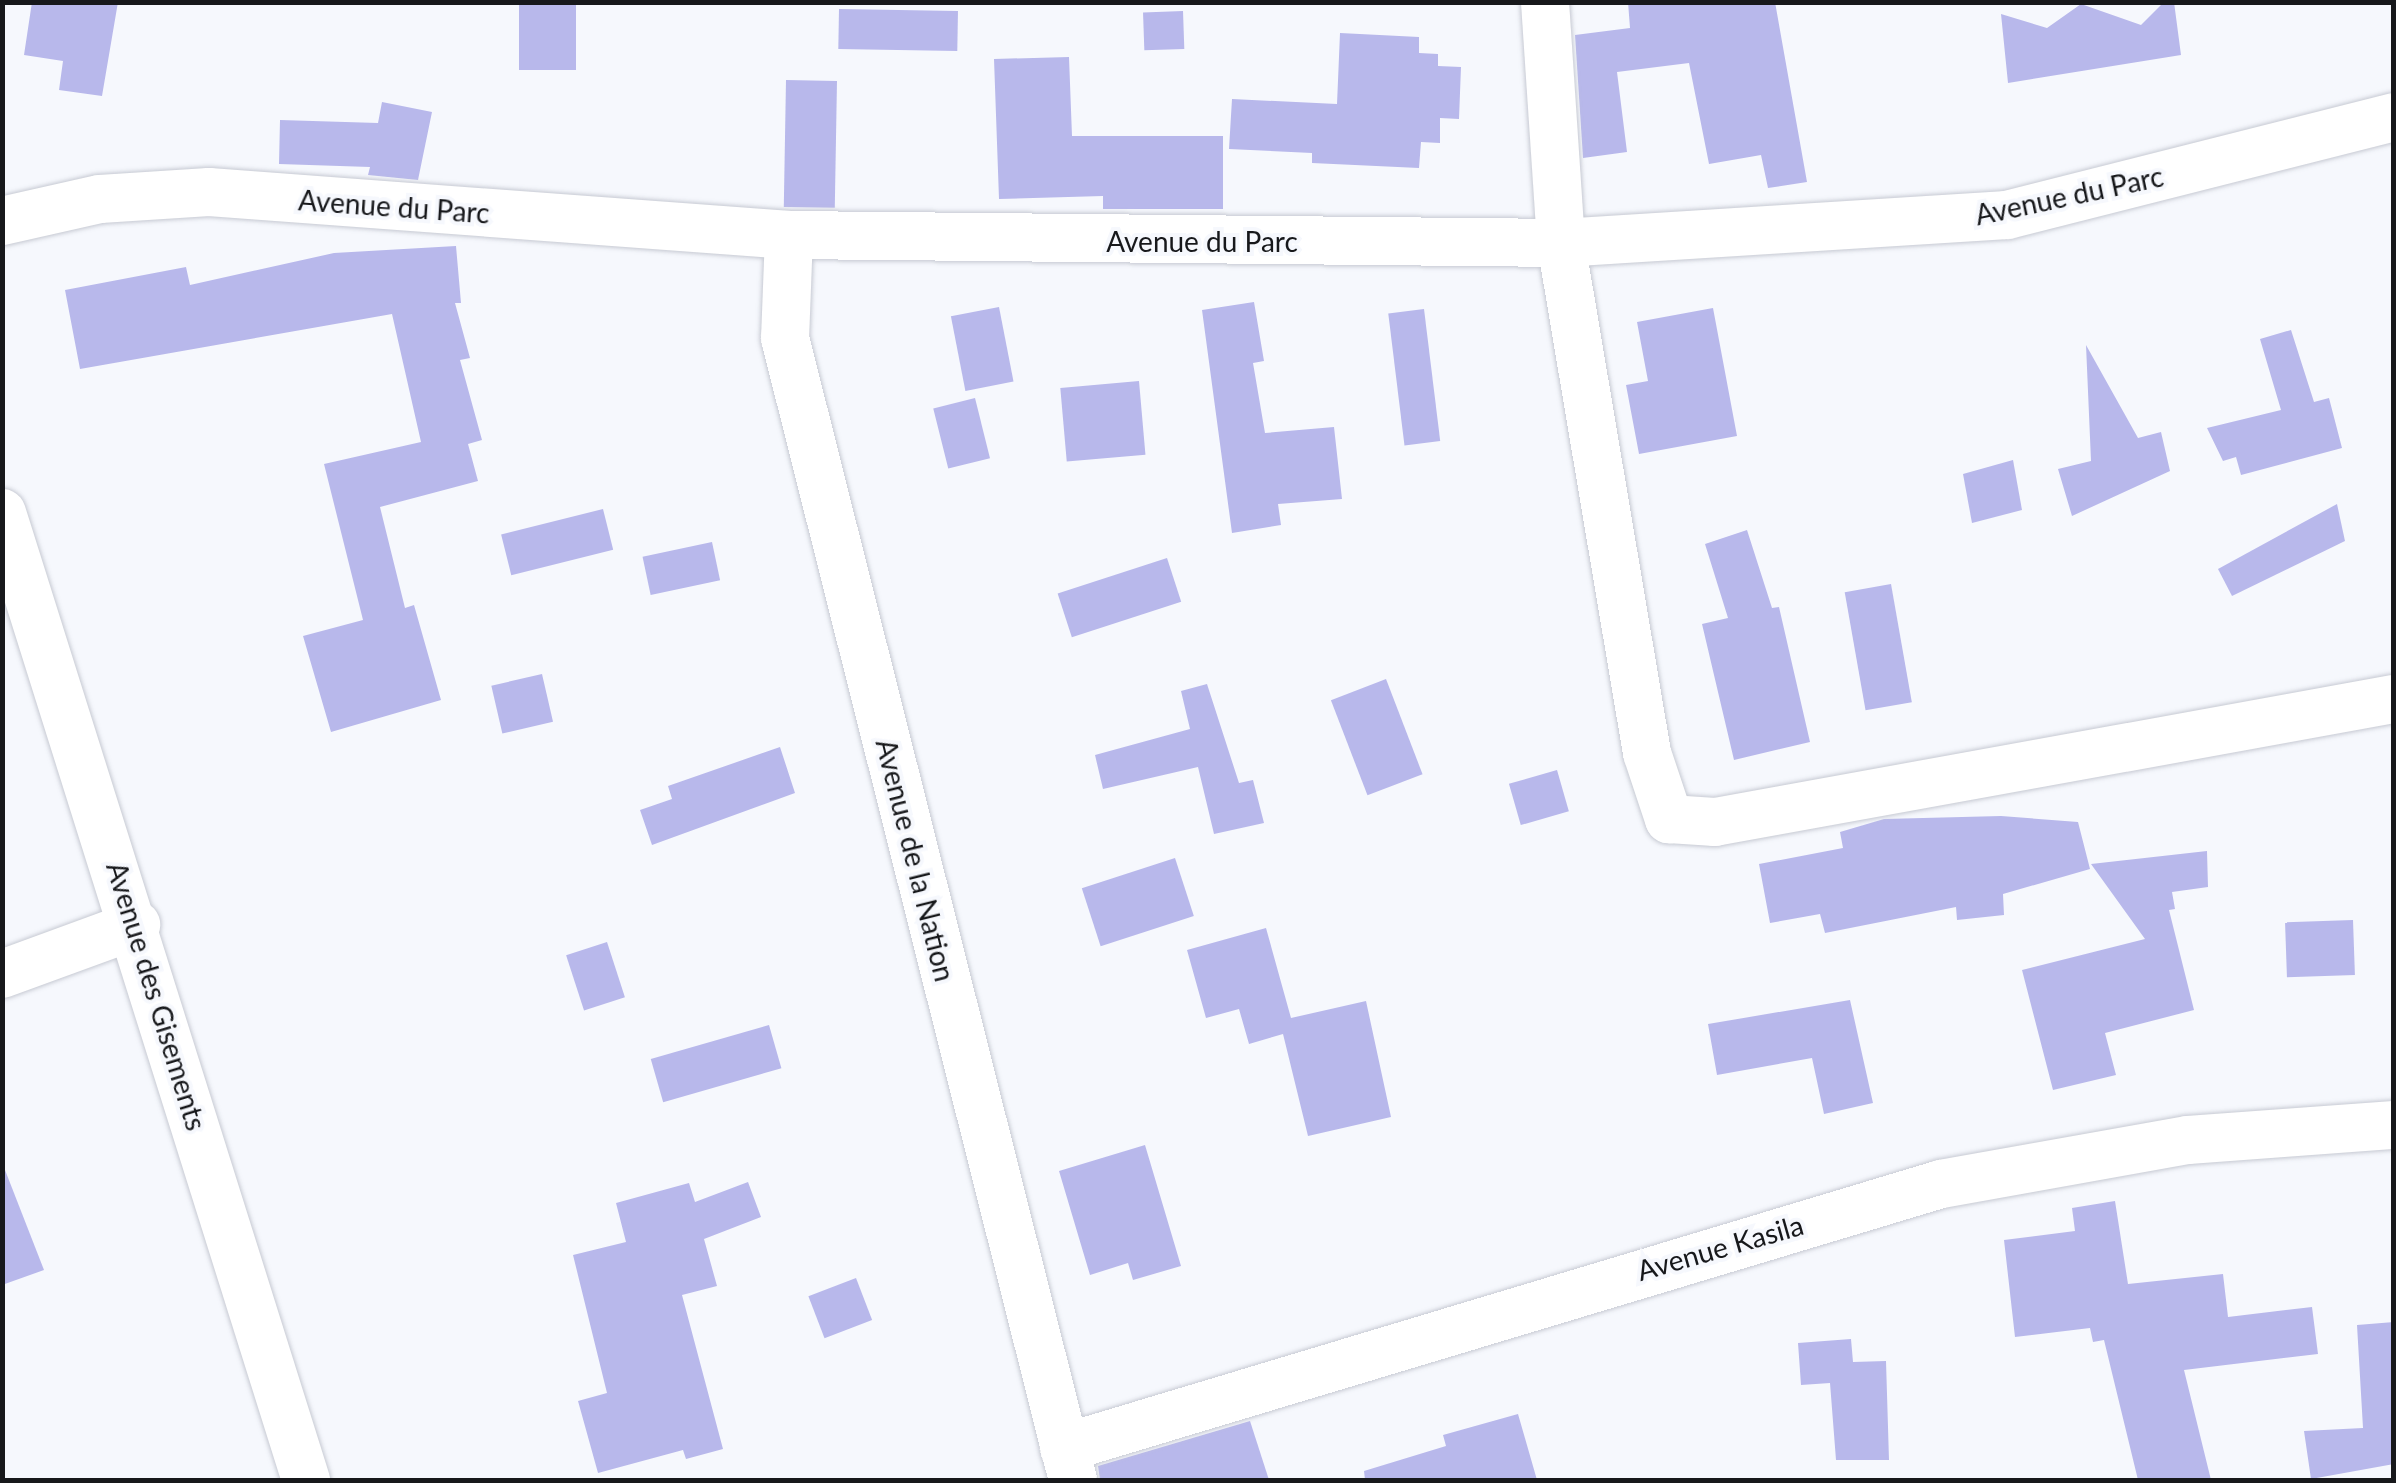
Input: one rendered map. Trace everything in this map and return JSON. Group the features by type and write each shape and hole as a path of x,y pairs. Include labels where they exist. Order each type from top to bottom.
{"street":[{"path":"1545,2 1561,243 1647,754 1669,818 1715,822 2394,698"},
{"name":"Avenue du Parc","path":"2,222 100,199 209,192 788,236 1561,243 2007,215 2394,116"},
{"name":"Avenue de la Nation","path":"788,236 786,338 1068,1464"},
{"name":"Avenue des Gisements","path":"2,512 136,926 306,1480"},
{"path":"2,974 136,926"},
{"name":"Avenue Kasila","path":"1068,1464 1940,1184 2188,1140 2394,1124"}],"building":[{"path":"32,2 118,2 102,96 59,90 63,61 24,55"},
{"path":"519,2 576,2 576,70 519,70"},
{"path":"1628,2 1775,2 1807,182 1768,188 1761,155 1709,164 1689,63 1617,72 1627,152 1583,158 1575,35 1630,28"},
{"path":"2164,2 2174,2 2181,55 2008,83 2001,14 2047,28 2081,4 2141,25"},
{"path":"839,9 958,11 957,51 838,49"},
{"path":"1183,11 1184,49 1144,50 1143,12"},
{"path":"1340,33 1419,37 1419,53 1438,54 1438,66 1461,67 1459,119 1440,118 1440,143 1421,142 1419,168 1312,163 1312,153 1229,149 1232,99 1337,104"},
{"path":"1069,57 1072,136 1223,136 1223,209 1103,209 1103,196 999,199 994,59"},
{"path":"786,80 837,81 835,208 784,207"},
{"path":"382,102 432,112 418,180 368,175 370,167 279,164 280,120 378,123"},
{"path":"456,246 461,303 455,303 470,358 460,360 482,440 468,444 478,481 380,507 405,608 414,605 441,700 331,732 303,636 363,620 324,464 421,442 392,314 80,369 65,290 186,267 190,285 334,253"},
{"path":"1254,302 1264,361 1253,363 1265,433 1334,427 1342,499 1278,504 1281,525 1232,533 1202,310"},
{"path":"999,307 1014,382 965,391 951,316"},
{"path":"1713,308 1737,436 1639,454 1626,385 1648,381 1637,322"},
{"path":"1424,309 1440,441 1404,445 1388,313"},
{"path":"2291,330 2314,402 2329,398 2342,448 2241,475 2236,457 2223,461 2207,428 2281,410 2260,339"},
{"path":"2086,345 2138,438 2161,432 2170,471 2072,516 2058,469 2091,461"},
{"path":"1139,381 1145,455 1067,462 1060,388"},
{"path":"975,398 990,458 948,469 933,408"},
{"path":"2013,460 2022,510 1972,523 1963,474"},
{"path":"2337,504 2345,541 2232,596 2218,569"},
{"path":"603,509 613,550 511,575 501,534"},
{"path":"1747,530 1772,608 1779,607 1810,742 1734,760 1702,624 1728,618 1705,544"},
{"path":"712,542 720,580 651,595 643,557"},
{"path":"1167,558 1181,602 1072,637 1058,594"},
{"path":"1891,584 1912,702 1866,710 1845,592"},
{"path":"542,674 553,722 502,733 491,686"},
{"path":"1386,679 1423,774 1367,795 1331,700"},
{"path":"1207,684 1239,783 1253,780 1264,823 1214,834 1198,767 1103,789 1095,755 1190,729 1181,691"},
{"path":"780,747 795,793 652,845 640,810 672,799 668,786"},
{"path":"1557,770 1569,811 1521,825 1509,784"},
{"path":"2001,816 2078,822 2090,869 2003,894 2004,915 1957,920 1956,907 1825,933 1820,914 1770,923 1759,864 1843,848 1840,832 1884,819"},
{"path":"2207,851 2208,887 2172,892 2175,909 2169,910 2194,1010 2105,1033 2116,1075 2053,1090 2022,970 2145,939 2091,864"},
{"path":"1175,858 1194,916 1101,946 1082,888"},
{"path":"2353,920 2355,975 2287,977 2285,922"},
{"path":"1266,928 1291,1018 1366,1001 1391,1117 1308,1136 1283,1034 1249,1044 1239,1009 1206,1018 1187,950"},
{"path":"607,942 625,997 584,1010 566,955"},
{"path":"1850,1000 1873,1103 1824,1114 1812,1058 1717,1075 1708,1024"},
{"path":"769,1025 781,1068 663,1102 651,1059"},
{"path":"1145,1145 1181,1266 1133,1280 1128,1263 1090,1275 1059,1171"},
{"path":"5,1170 44,1270 2,1285 2,1171"},
{"path":"748,1182 761,1217 704,1239 717,1286 682,1295 723,1449 686,1459 683,1450 598,1473 578,1401 607,1393 573,1255 626,1242 616,1203 689,1183 695,1202"},
{"path":"2115,1201 2128,1284 2223,1274 2228,1317 2312,1307 2318,1354 2184,1370 2211,1480 2138,1480 2104,1340 2093,1342 2090,1328 2015,1337 2004,1240 2075,1231 2072,1208"},
{"path":"856,1278 872,1320 825,1338 808,1296"},
{"path":"2394,1322 2394,1464 2311,1479 2304,1431 2363,1428 2357,1325"},
{"path":"1851,1339 1853,1362 1886,1361 1889,1460 1836,1460 1830,1383 1801,1385 1798,1343"},
{"path":"1518,1414 1537,1480 1365,1480 1364,1471 1446,1446 1443,1435"},
{"path":"1250,1421 1269,1480 1100,1480 1098,1466"}]}
